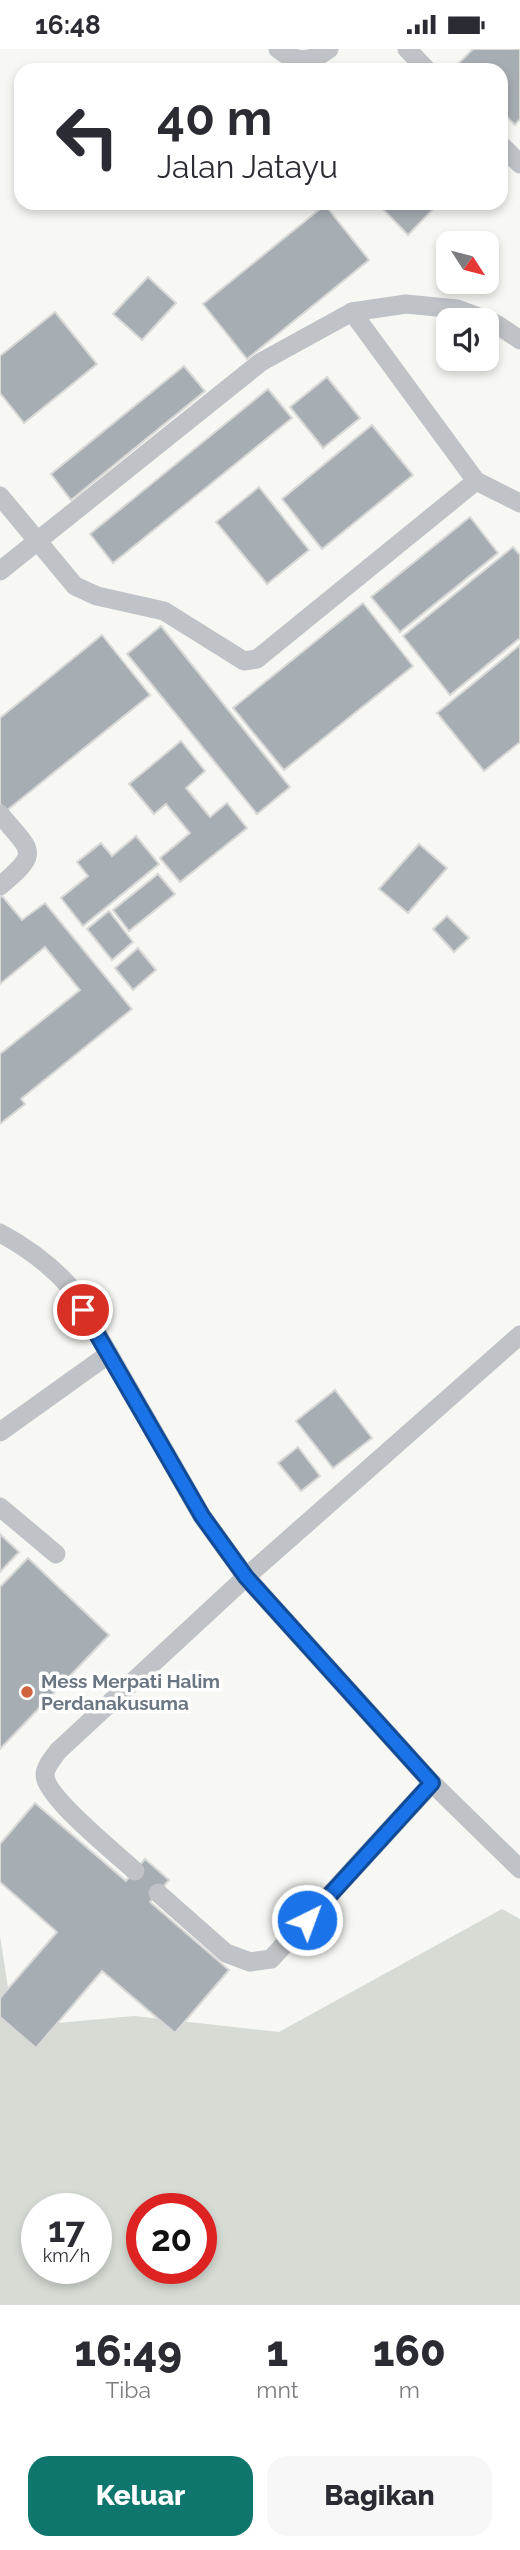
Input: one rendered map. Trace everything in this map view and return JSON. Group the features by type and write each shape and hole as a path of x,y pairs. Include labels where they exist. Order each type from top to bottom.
{"lane":[{"path":"278,49 301,61 311,59 329,49"},
{"path":"407,49 421,63"},
{"path":"0,571 261,362 352,311 406,304 447,308"},
{"path":"352,311 477,481 520,503"},
{"path":"499,326 520,340"},
{"path":"0,496 75,586 86,593 164,611 244,661 257,659 477,481"},
{"path":"0,814 28,849 28,858 23,866 0,886"},
{"path":"0,1233 27,1247 54,1269 71,1288 202,1516 246,1577 432,1783 520,1869"},
{"path":"135,1871 60,1803 50,1789 45,1776 58,1751 246,1577 520,1335"},
{"path":"0,1432 109,1354"},
{"path":"0,1507 56,1554"},
{"path":"159,1893 226,1953 250,1962 271,1959 432,1783"}],"shaded area":[{"path":"502,1909 520,1919 520,2305 0,2305 0,1936 14,2027 134,2016 279,2032"}],"building":[{"path":"473,49 520,49 520,119 515,125 508,118 508,63 459,63"},
{"path":"319,210 329,210 369,260 247,359 203,304"},
{"path":"384,210 432,210 408,235"},
{"path":"148,277 176,303 142,340 113,314"},
{"path":"55,312 97,364 24,423 0,393 0,356"},
{"path":"184,366 205,391 71,500 51,474"},
{"path":"327,377 360,418 323,448 290,407"},
{"path":"268,389 292,418 113,563 90,534"},
{"path":"372,425 413,475 322,549 282,499"},
{"path":"259,487 309,550 267,584 216,522"},
{"path":"470,517 498,553 400,632 371,597"},
{"path":"513,547 520,555 520,638 450,695 403,636"},
{"path":"363,603 413,666 284,770 233,708"},
{"path":"161,626 290,787 257,814 127,654"},
{"path":"102,635 150,695 6,811 0,803 0,718"},
{"path":"520,645 520,742 484,771 437,713"},
{"path":"181,741 205,771 186,788 210,817 227,803 247,828 180,882 160,858 190,833 166,804 154,814 129,784"},
{"path":"136,836 159,864 83,926 61,898 88,876 77,862 101,843 112,856"},
{"path":"419,844 447,868 408,913 379,889"},
{"path":"158,874 175,894 129,931 113,910"},
{"path":"2,896 22,920 45,903 132,1009 21,1099 25,1104 0,1124 0,1054 80,990 45,947 0,984"},
{"path":"109,911 133,942 112,960 87,929"},
{"path":"447,916 469,938 454,952 433,929"},
{"path":"138,948 156,970 133,990 115,968"},
{"path":"335,1390 372,1438 333,1468 296,1421"},
{"path":"298,1447 320,1476 301,1491 278,1463"},
{"path":"0,1534 19,1552 0,1572"},
{"name":"Mess Merpati Halim Perdanakusuma","path":"28,1558 109,1635 0,1749 0,1587"},
{"path":"35,1803 126,1881 145,1859 169,1880 150,1902 229,1970 175,2033 102,1971 36,2048 0,2017 0,1998 57,1932 0,1882 0,1844"}],"place":[{"name":"Mess Merpati Halim Perdanakusuma","path":"27,1692"}],"route":[{"path":"83,1310 202,1516 246,1577 432,1783 307,1920"}]}
